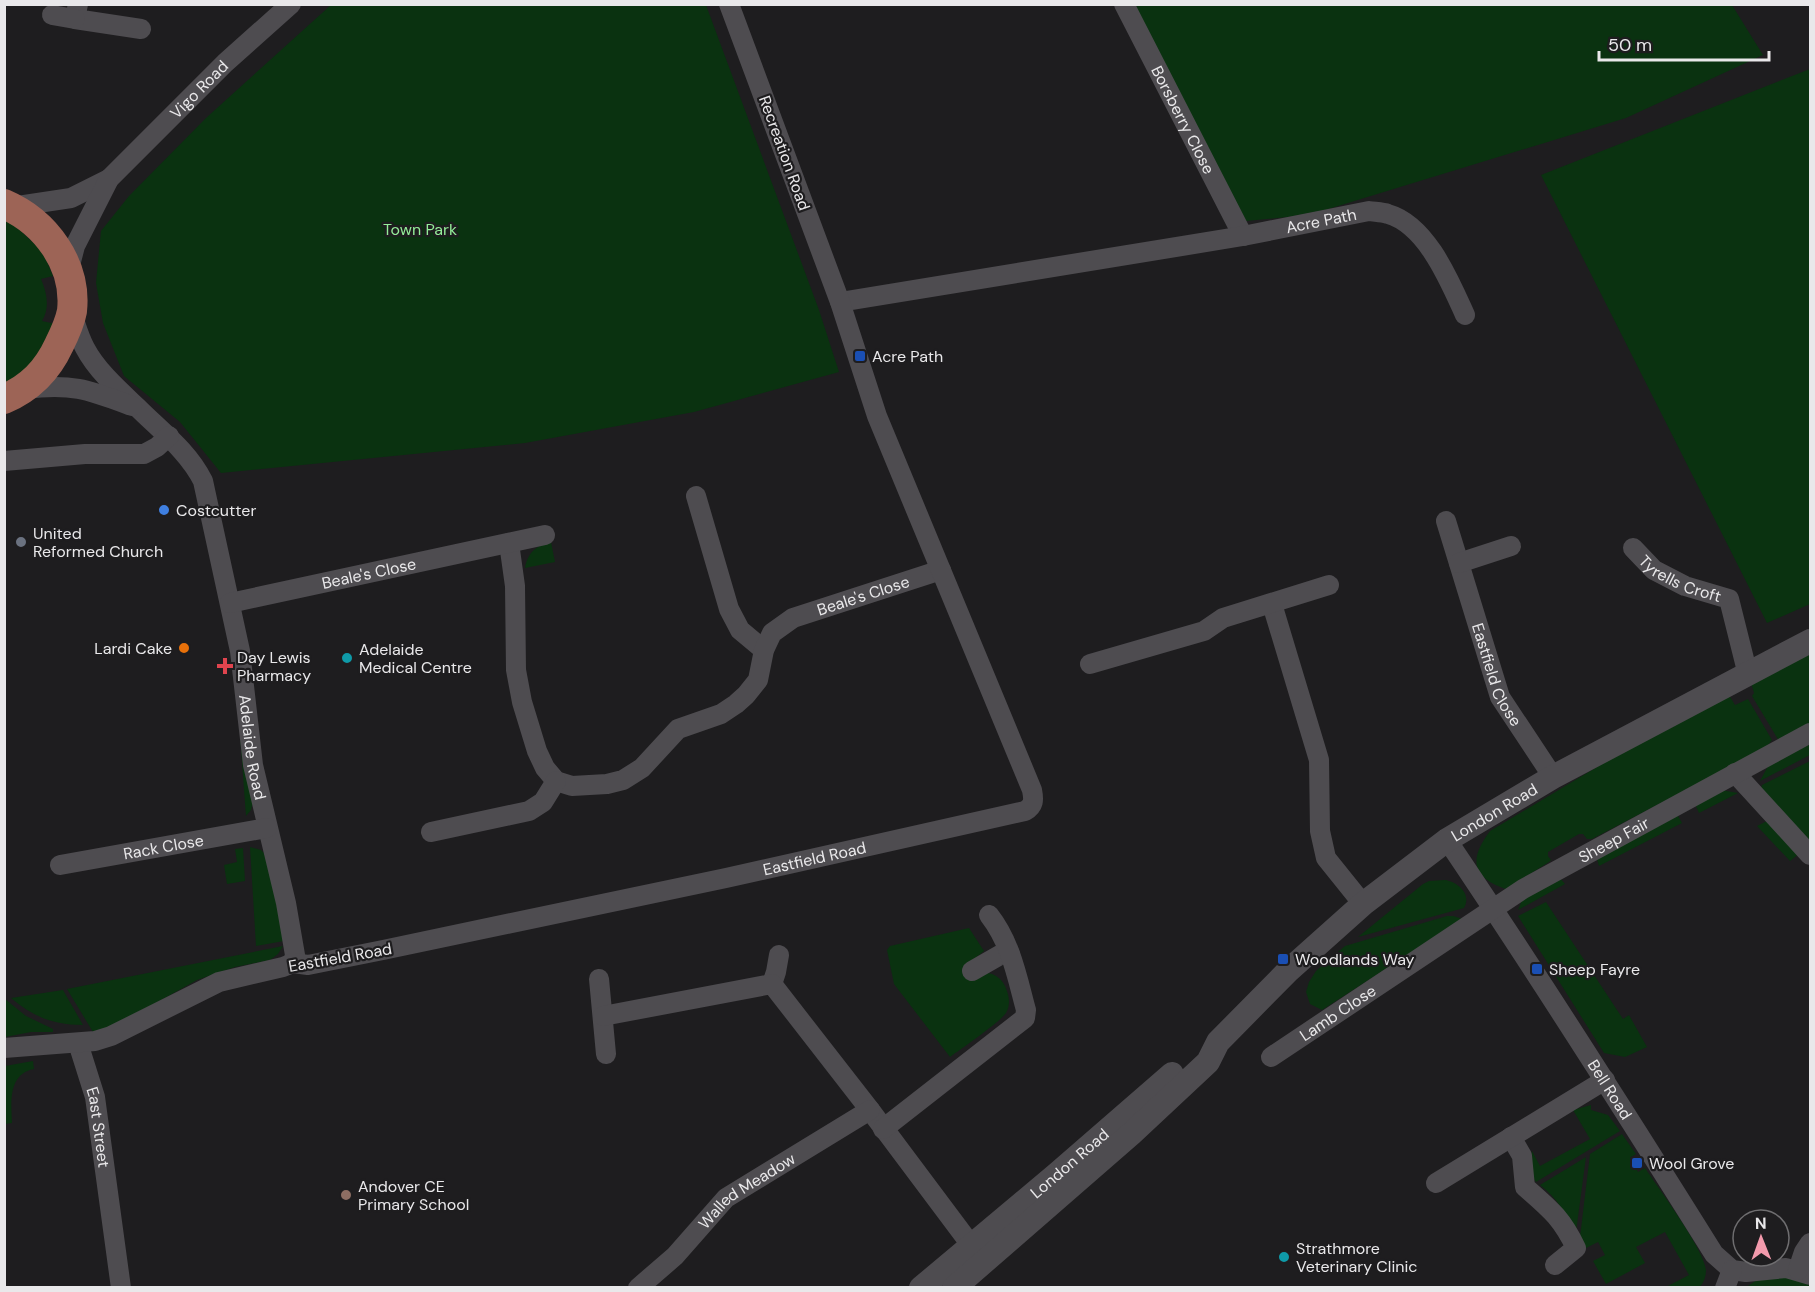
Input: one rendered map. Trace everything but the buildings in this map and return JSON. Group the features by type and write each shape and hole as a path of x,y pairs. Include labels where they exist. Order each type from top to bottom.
{"main road":[{"path":"8,206 35,223 45,233 62,256 71,285 72,314 55,354 35,381 15,394"}],"street":[{"name":"Vigo Road","path":"68,273 75,246 109,179 225,63 291,4"},
{"name":"Recreation Road","path":"729,4 840,302"},
{"name":"Borsberry Close","path":"1124,4 1243,236"},
{"path":"52,15 77,12 141,29"},
{"name":"Vigo Road","path":"8,206 71,198 109,179"},
{"name":"Acre Path","path":"840,302 1243,236 1369,212 1389,214 1406,224 1436,255 1465,315"},
{"name":"Eastfield Road","path":"78,1043 95,1041 111,1035 219,982 293,963 308,965 383,951 1025,812 1033,803 1032,790 877,416 840,302"},
{"name":"Adelaide Road","path":"72,314 86,350 94,361 137,408 169,436 194,466 203,481 243,671 250,744 267,828 286,903 295,955 293,963"},
{"name":"Adelaide Road","path":"15,394 49,386 75,387 137,408"},
{"path":"4,461 85,454 144,454 157,447 169,436"},
{"path":"696,496 729,609 740,630 764,650"},
{"name":"Eastfield Close","path":"1446,521 1500,697 1553,777"},
{"name":"Beale's Close","path":"230,603 545,535"},
{"path":"431,832 529,812 543,802 556,781 545,768 537,751 522,702 516,670 515,586 509,543"},
{"path":"1459,563 1511,546"},
{"name":"Tyrells Croft","path":"1633,548 1654,570 1685,585 1729,599 1748,675"},
{"name":"Beale's Close","path":"556,781 572,786 607,784 623,780 642,768 678,729 721,714 746,695 758,680 764,650 772,633 793,618 941,570"},
{"path":"1089,664 1204,631 1223,618 1329,585"},
{"path":"1272,604 1319,760 1320,831 1326,858 1363,904"},
{"name":"London Road","path":"921,1287 978,1254 1165,1102 1208,1062 1218,1042 1288,971 1363,904 1447,840 1553,777 1810,641"},
{"name":"Sheep Fair","path":"1494,909 1523,889 1810,733"},
{"path":"1735,773 1810,855"},
{"name":"Rack Close","path":"60,865 267,828"},
{"name":"Bell Road","path":"1447,840 1605,1080 1728,1279 1746,1272 1786,1268 1804,1272"},
{"name":"Lamb Close","path":"1271,1057 1494,909"},
{"path":"883,1129 1025,1018 1026,1011 1010,954 997,926 989,915"},
{"path":"972,971 992,959 1010,954"},
{"path":"772,984 779,955"},
{"path":"599,979 606,1054"},
{"path":"772,984 978,1254"},
{"path":"603,1016 772,984"},
{"path":"4,1048 78,1043"},
{"name":"East Street","path":"78,1043 95,1097 121,1287"},
{"path":"1436,1183 1605,1080"},
{"name":"Walled Meadow","path":"638,1287 675,1256 726,1198 870,1110"},
{"path":"1511,1137 1522,1156 1525,1187 1554,1212 1576,1248 1555,1265"},
{"path":"1804,1272 1804,1252 1810,1243"},
{"name":"London Road","path":"954,1287 978,1254"}],"green space":[{"name":"Town Park","path":"332,4 706,5 819,310 839,372 694,412 525,443 221,473 180,422 124,376 103,323 96,283 101,231 129,196 206,118"},
{"path":"1132,5 1732,5 1763,55 1626,118 1325,210 1288,217 1246,221"},
{"path":"1810,69 1810,604 1767,623 1541,175"},
{"path":"5,216 43,252 53,276 41,279 47,300 42,321 56,324 42,351 30,367 5,384"},
{"path":"551,542 555,562 525,568 528,558 534,551"},
{"path":"1810,652 1810,725 1779,741 1752,696 1754,693 1751,683"},
{"path":"1729,695 1735,705 1748,699 1772,740 1766,748 1592,839 1579,834 1548,852 1551,860 1549,862 1506,889 1494,884 1480,873 1477,858 1483,841 1490,831 1649,736"},
{"path":"240,736 253,801 251,810 246,816"},
{"path":"1810,744 1810,755 1760,781 1768,766"},
{"path":"1810,761 1810,841 1761,788 1762,785"},
{"path":"1721,790 1738,793 1699,813 1695,804"},
{"path":"1677,814 1682,823 1599,866 1597,859"},
{"path":"1767,821 1799,854 1790,861 1757,826"},
{"path":"250,847 261,850 267,856 284,941 256,946"},
{"path":"243,848 245,881 227,884 224,865 237,862 235,849"},
{"path":"1559,877 1565,884 1518,910 1522,900"},
{"path":"1445,880 1455,883 1462,889 1466,898 1464,908 1358,937 1423,884 1429,881"},
{"path":"1546,902 1623,1019 1629,1015 1647,1047 1625,1057 1604,1053 1518,916"},
{"path":"1447,916 1463,919 1322,1010 1310,1004 1306,992 1309,982 1316,971 1345,946"},
{"path":"969,928 984,951 964,967 974,981 987,973 1000,979 1008,993 1009,1006 1006,1013 996,1023 950,1057 894,984 887,950 890,946"},
{"path":"283,946 270,960 235,967 197,980 111,1028 93,1032 67,989"},
{"path":"63,990 83,1025 44,1019 11,998"},
{"path":"5,999 26,1016 53,1029 53,1032 31,1032 5,1037"},
{"path":"33,1061 34,1069 19,1077 15,1083 12,1098 12,1123 5,1124 5,1066"},
{"path":"1591,1105 1591,1110 1608,1115 1620,1131 1536,1182 1530,1167 1532,1151 1540,1166 1590,1139 1573,1110"},
{"path":"1622,1134 1636,1154 1630,1158 1638,1172 1645,1168 1698,1248 1706,1270 1700,1287 1666,1287 1689,1275 1665,1232 1636,1247 1645,1263 1606,1284 1593,1261 1605,1255 1598,1242 1586,1248 1580,1237 1590,1154"},
{"path":"1586,1157 1576,1232 1556,1201 1540,1185"},
{"path":"1780,1275 1810,1284 1810,1287 1745,1288 1757,1280"}],"place":[{"name":"Acre Path","path":"860,356"},
{"name":"Costcutter","path":"164,510"},
{"name":"United Reformed Church","path":"21,542"},
{"name":"Lardi Cake","path":"184,648"},
{"name":"Adelaide Medical Centre","path":"347,658"},
{"name":"Day Lewis Pharmacy","path":"225,666"},
{"name":"Woodlands Way","path":"1283,959"},
{"name":"Sheep Fayre","path":"1537,969"},
{"name":"Wool Grove","path":"1637,1163"},
{"name":"Andover CE Primary School","path":"346,1195"},
{"name":"Strathmore Veterinary Clinic","path":"1284,1257"}]}
